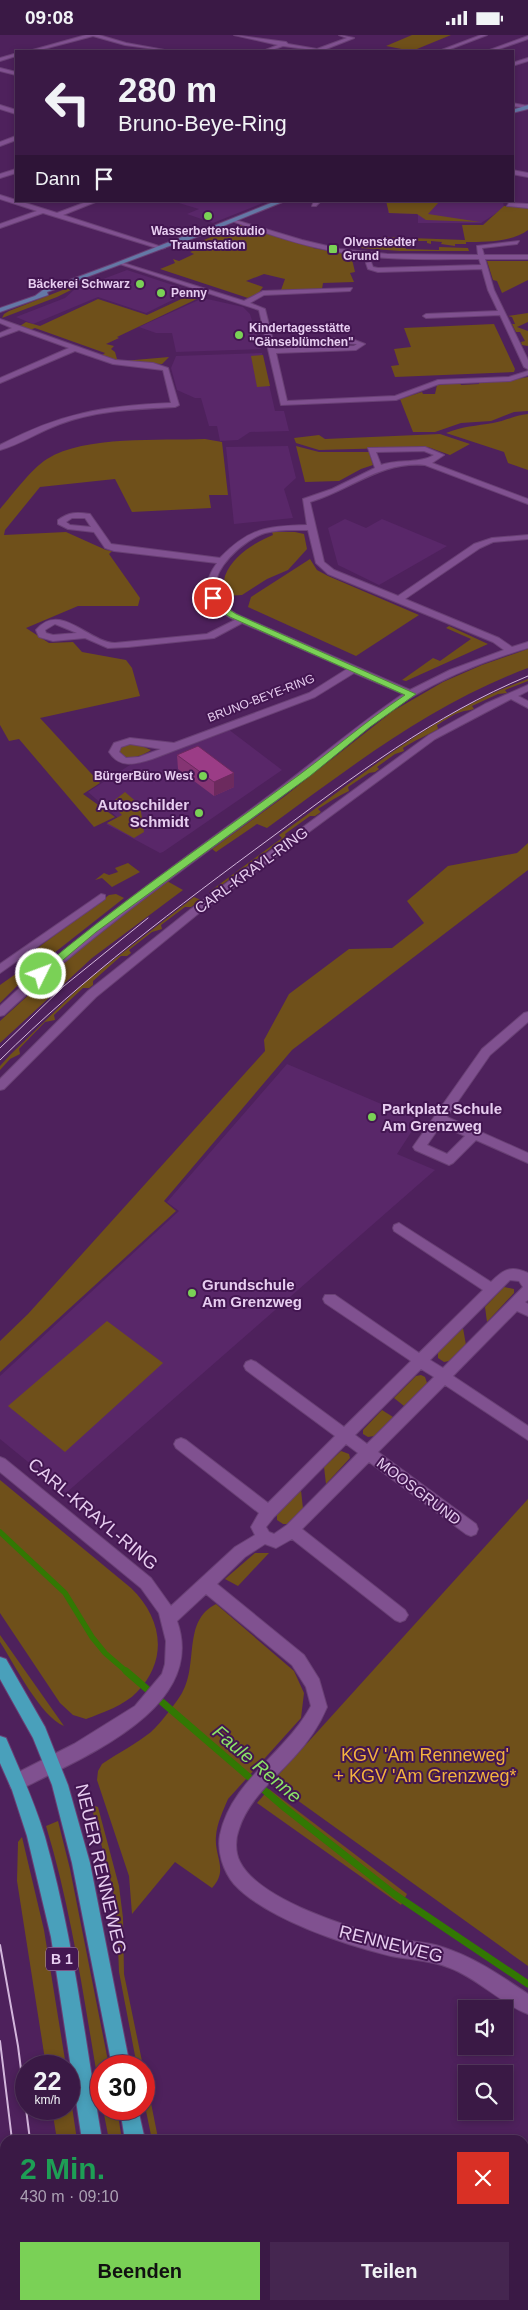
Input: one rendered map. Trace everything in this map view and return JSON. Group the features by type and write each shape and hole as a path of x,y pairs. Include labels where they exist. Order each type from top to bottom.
{"main road":[{"path":"514,111 528,107"},
{"path":"0,311 112,270 115,266 122,263 279,202"},
{"name":"NEUER RENNEWEG","path":"0,1664 22,1699 53,1764 66,1806 81,1863 119,2055"},
{"name":"B 1","path":"0,1744 17,1782 41,1858 54,1913 91,2135"},
{"path":"131,2120 135,2135"}],"street":[{"path":"35,50 93,35 125,44 162,50"},
{"path":"236,35 286,43 314,50"},
{"path":"320,50 352,37 341,35"},
{"path":"444,50 486,35"},
{"path":"492,50 528,37"},
{"path":"268,50 286,43"},
{"path":"43,48 50,50"},
{"path":"0,60 15,55"},
{"path":"514,64 528,59"},
{"path":"0,69 15,74"},
{"path":"514,104 528,107"},
{"path":"0,107 15,112"},
{"path":"0,144 15,138"},
{"path":"0,177 15,171"},
{"path":"514,172 528,175"},
{"path":"0,197 165,246"},
{"path":"57,215 92,202"},
{"path":"509,205 528,206"},
{"path":"0,226 42,211"},
{"path":"234,220 313,245 344,251 378,255 528,257"},
{"path":"517,242 479,247 491,290 528,367"},
{"path":"122,263 262,309 284,403 396,398 438,382 510,379 528,373"},
{"path":"369,263 370,268 378,270 485,267"},
{"path":"245,303 263,293 350,289"},
{"path":"426,316 502,313"},
{"path":"0,321 113,362 128,365 157,365 166,369 175,405 124,407 79,416 47,425 0,448"},
{"path":"0,335 18,328"},
{"path":"272,351 291,351 356,348 362,344 354,340 310,342 301,344 291,351"},
{"path":"0,381 74,348"},
{"path":"378,467 371,450 424,449 440,455 426,463"},
{"path":"510,650 496,640 331,572 320,563 306,501 335,491 378,467 392,462 409,460 426,463 528,502"},
{"name":"BRUNO-BEYE-RING","path":"311,527 269,529 258,532 242,541 212,573 210,581 214,599 225,611 241,620 412,694"},
{"path":"97,530 108,546 117,549 222,561"},
{"path":"398,599 477,546 492,540 528,537"},
{"path":"85,635 103,644 116,646 210,636 241,620"},
{"path":"0,1012 93,929 306,774 367,725 412,694 444,676 510,650 528,645"},
{"name":"BRUNO-BEYE-RING","path":"174,746 158,747 128,740 118,744 114,750 118,758 128,761 174,746 313,695 354,669"},
{"name":"CARL-KRAYL-RING","path":"0,1086 92,994 158,938 432,737 510,695 528,689"},
{"path":"510,695 528,705"},
{"path":"0,969 101,897"},
{"path":"474,1134 449,1160 419,1147 486,1053 528,1016"},
{"path":"439,1119 528,1158"},
{"path":"400,1228 492,1289"},
{"path":"264,1537 258,1527 270,1512 506,1274 523,1276 528,1284"},
{"name":"MOOSGRUND","path":"169,1618 207,1585 240,1552 264,1537 276,1541 292,1530 528,1291"},
{"path":"330,1299 528,1434"},
{"path":"516,1303 528,1311"},
{"name":"MOOSGRUND","path":"251,1366 471,1529"},
{"path":"182,1443 270,1512"},
{"name":"CARL-KRAYL-RING","path":"0,1463 141,1578 153,1590 169,1618 174,1653 168,1678 148,1704 133,1717 53,1764 17,1782"},
{"path":"292,1530 400,1615"},
{"name":"RENNEWEG","path":"207,1585 298,1660 313,1684 318,1707 307,1728 246,1797 232,1821 227,1845 232,1864 238,1876 287,1910 347,1935 393,1947 441,1955 470,1967 528,2005"}],"shaded area":[{"path":"175,202 266,202 213,223 187,214 199,209"},
{"path":"390,202 503,202 504,208 481,223 418,223 418,214 388,213"},
{"path":"127,270 191,291 146,313 98,297 33,324 16,317 65,298 74,290"},
{"path":"203,298 243,307 250,314 261,349 176,352 172,333 156,333 139,327"},
{"path":"262,353 275,411 284,411 289,431 250,432 238,440 220,441 217,426 209,426 201,398 195,398 177,390 171,368 176,356"},
{"path":"288,446 296,478 284,489 293,518 234,524 226,447"},
{"path":"345,519 366,528 382,519 447,546 379,585 338,565 328,528"},
{"path":"228,729 282,770 160,853 106,824 118,818 88,792 133,763"},
{"name":"Grundschule Am Grenzweg","path":"287,1064 419,1120 397,1154 435,1170 66,1493 0,1439 0,1376 179,1211 167,1202"}],"green space":[{"path":"412,35 451,35 414,50 386,46"},
{"path":"386,202 439,202 428,214 480,222 426,220 417,214 389,213"},
{"path":"504,206 528,207 528,230 506,239 466,242 466,244 455,244 455,246 431,241 431,244 427,243 427,241 412,243 412,241 401,241 401,243 395,243 395,246 405,246 406,249 439,250 439,247 468,248 469,251 400,251 360,248 382,237 465,240 462,225 483,225"},
{"path":"241,225 315,247 313,248 351,255 355,272 350,273 354,282 323,283 322,289 281,290 285,279 264,274 246,281 263,287 258,294 248,298 160,269 175,263 173,259 179,261 194,254 190,252 201,247 194,244"},
{"path":"487,261 528,261 528,280 502,293 497,281 493,280"},
{"path":"78,284 81,285 57,297 2,318 9,311"},
{"path":"192,294 201,297 106,344 114,346 111,349 115,352 117,359 123,361 169,357 162,364 121,362 101,356 105,353 35,328 30,330 20,326 26,322 40,326 98,299 147,315"},
{"path":"528,313 528,322 517,327 528,331 528,346 522,345 521,342 525,341 520,332 516,332 512,324 515,324 512,317 508,316"},
{"path":"494,324 515,369 514,372 395,377 391,366 399,365 394,349 411,347 404,328"},
{"path":"263,355 270,386 257,387 251,356"},
{"path":"528,377 528,411 514,412 491,421 461,423 435,432 413,432 400,399 422,392 423,394 435,394 437,385 479,384 479,382"},
{"path":"528,414 528,470 508,463 504,452 446,433 464,428"},
{"path":"440,434 470,444 450,455 428,447 319,450 296,443 294,438 319,435 325,439"},
{"path":"205,439 222,442 228,495 209,495 211,508 132,512 115,479 40,487 5,530 4,535 66,532 112,551 109,554 140,598 138,606 78,606 26,628 49,643 73,642 82,652 126,660 132,668 140,696 40,718 100,783 83,794 115,817 94,827 19,739 9,741 0,725 0,509 22,482 41,463 63,451 81,446 123,441"},
{"path":"296,446 319,452 369,452 373,465 339,481 305,482"},
{"path":"272,532 304,534 307,549 288,570 267,579 242,595 226,596 224,578 228,569 245,551 273,535"},
{"path":"310,559 317,570 328,576 419,615 356,656 248,607 251,597"},
{"path":"449,626 488,644 406,681 402,680 433,658 440,661 471,639 446,628"},
{"path":"528,649 528,668 457,700 424,719 360,760 267,828 257,824 216,852 212,849 285,796 393,711 443,682 482,665"},
{"path":"528,679 528,681 505,690 507,693 498,694 472,706 474,709 458,713 437,725 438,729 403,748 404,751 395,754 377,767 379,769 375,772 369,773 348,787 349,791 318,809 321,812 315,816 310,816 285,834 286,837 211,893 209,892 282,838 279,835 399,748 461,709"},
{"path":"127,743 137,744 151,750 135,757 119,754 118,750"},
{"path":"125,792 140,805 144,832 134,838 107,823 122,815 111,803"},
{"path":"528,843 528,870 292,1050 164,1201 176,1211 0,1372 0,1341 28,1314 265,1051 264,1040 289,994 349,949 392,948 424,923 407,901 448,866 517,853"},
{"path":"128,863 140,872 112,887 102,878 95,880 104,873 109,875 118,872 115,868"},
{"path":"167,881 183,890 92,958 0,1043 0,1021 78,950"},
{"path":"116,894 124,898 35,968 0,1003 0,985 27,966 20,961 109,895"},
{"path":"194,897 201,900 191,907 185,907 161,925 162,929 152,932 129,950 131,953 127,956 121,956 93,981 93,985 89,988 83,988 54,1015 55,1020 45,1022 19,1049 20,1054 10,1059 0,1070 0,1066 10,1055 84,983"},
{"path":"504,1287 514,1289 514,1293 487,1322 485,1307"},
{"path":"107,1321 163,1363 65,1452 8,1406"},
{"path":"463,1328 466,1345 449,1361 444,1362 438,1358 438,1352"},
{"path":"421,1375 425,1377 427,1383 404,1406 394,1398 416,1376"},
{"path":"382,1410 393,1417 374,1436 368,1437 363,1434 363,1430"},
{"path":"341,1451 349,1454 350,1458 326,1484 324,1467"},
{"path":"0,1480 131,1588 150,1612 158,1639 154,1666 137,1692 120,1705 86,1719 73,1715 60,1703 0,1613"},
{"path":"301,1490 303,1509 287,1524 283,1524 277,1520 277,1515"},
{"name":"KGV 'Am Renneweg' + KGV 'Am Grenzweg*","path":"528,1499 528,1966 272,1782"},
{"path":"255,1553 269,1553 238,1586 225,1579"},
{"path":"216,1604 294,1671 304,1693 301,1718 228,1799 220,1817 217,1831 216,1844 220,1863 220,1875 212,1888 175,1862 132,1914 129,1876 97,1780 98,1771 102,1764 151,1732 176,1702 187,1682 195,1632 199,1621 205,1612"},
{"path":"0,1635 64,1726 46,1712 37,1701 0,1642"},
{"path":"269,1789 407,1894 401,1905 257,1803"},
{"path":"91,1805 98,1807 119,1886 123,1918 124,1974 141,2055 135,2055 119,1972 117,1922 113,1889"},
{"path":"58,1821 70,1869 107,2055 94,2055 64,1893 46,1826"},
{"path":"22,1837 44,1930 64,2055 44,2055 17,1881 18,1842"},
{"path":"54,2120 74,2120 76,2135 56,2135"},
{"path":"105,2120 119,2120 121,2135 108,2135"},
{"path":"148,2120 154,2120 157,2135 151,2135"}],"building":[{"path":"198,746 234,773 214,782 177,755"}],"waterway":[{"name":"Faule Renne","path":"0,1532 65,1593 92,1637 105,1653 127,1672"},
{"name":"Faule Renne","path":"126,1671 285,1808 394,1894 528,1984"}],"tram line":[{"path":"0,1060 98,971 201,890 333,792 427,728 493,692 528,676"},
{"path":"0,1048 64,986 148,918"},
{"path":"0,1945 18,2046 29,2135"},
{"path":"0,2041 11,2135"}],"place":[{"name":"Wasserbettenstudio Traumstation","path":"208,216"},
{"name":"Olvenstedter Grund","path":"333,249"},
{"name":"Bäckerei Schwarz","path":"140,284"},
{"name":"Penny","path":"161,293"},
{"name":"Kindertagesstätte \"Gänseblümchen\"","path":"239,335"},
{"name":"BürgerBüro West","path":"203,776"},
{"name":"Autoschilder Schmidt","path":"199,813"},
{"name":"Parkplatz Schule Am Grenzweg","path":"372,1117"},
{"name":"Grundschule Am Grenzweg","path":"192,1293"}],"route":[{"path":"41,974 93,929 306,774 367,725 412,694 233,616 219,606 213,598"}]}
